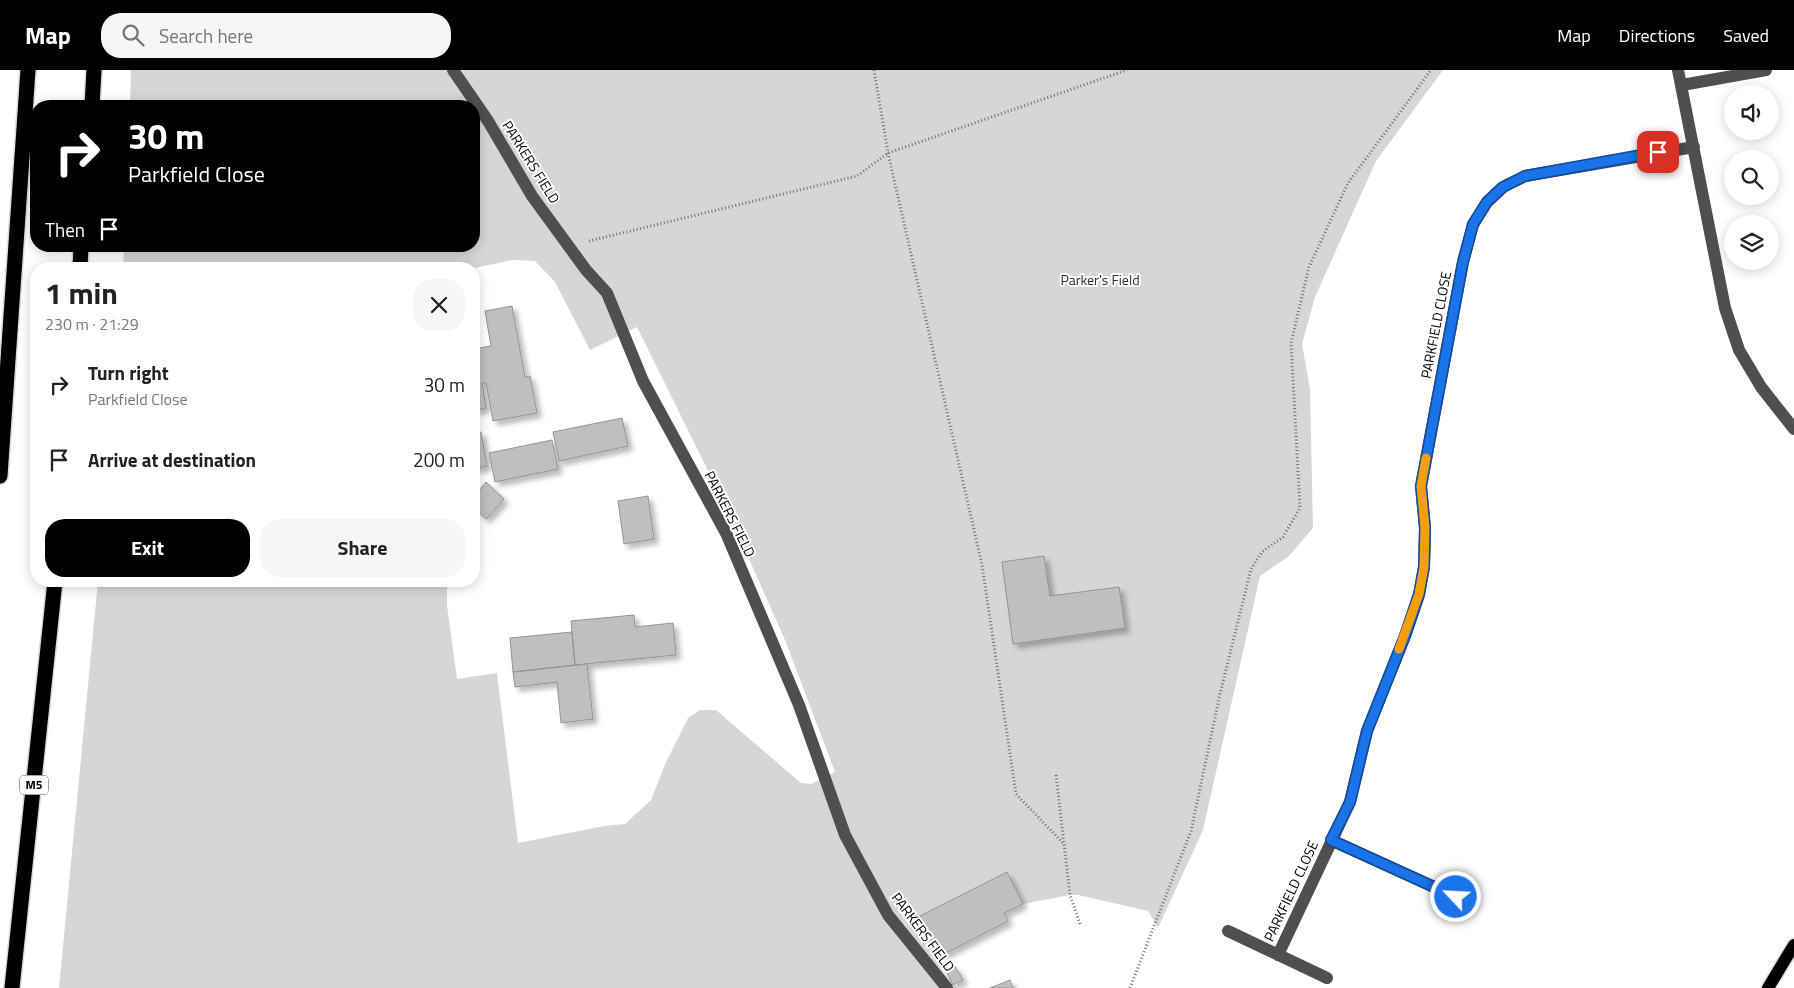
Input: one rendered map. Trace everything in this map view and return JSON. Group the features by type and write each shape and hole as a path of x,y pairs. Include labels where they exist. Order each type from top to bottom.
{"highway":[{"path":"0,476 28,70"},
{"path":"92,100 94,70"},
{"name":"M5","path":"12,988 54,587"}],"main road":[{"path":"1768,988 1794,945"}],"street":[{"name":"PARKERS FIELD","path":"454,70 474,100"},
{"path":"1678,70 1725,308 1739,350 1761,387 1794,429"},
{"path":"1682,85 1766,70"},
{"name":"PARKERS FIELD","path":"480,110 532,196 586,270 607,293 643,381 726,532 799,705 845,835 888,915 947,988"},
{"name":"PARKFIELD CLOSE","path":"1278,955 1350,802 1367,731 1405,636 1419,594 1424,567 1425,528 1421,486 1463,262 1473,224 1487,202 1503,187 1525,176 1694,147"},
{"name":"PARKFIELD CLOSE","path":"1331,840 1456,897"},
{"name":"PARKFIELD CLOSE","path":"1228,931 1327,978"}],"path":[{"path":"874,70 888,153 982,565 1016,794 1064,844"},
{"path":"568,246 857,176 888,153 1127,70"},
{"path":"1130,988 1191,832 1220,694 1251,569 1262,552 1283,537 1300,508 1291,344 1309,267 1348,183 1431,70"},
{"path":"1056,775 1070,895 1080,924"}],"green space":[{"name":"Parker's Field","path":"131,70 1443,70 1376,161 1315,297 1302,344 1310,389 1313,528 1289,556 1260,576 1203,830 1158,928 1148,911 1078,895 1023,904 1007,872 920,916 940,956 934,958 957,988 59,988 97,587 447,587 447,605 457,679 497,673 518,843 604,826 625,824 651,800 666,762 688,718 700,710 716,710 801,783 811,784 835,772 785,640 726,507 637,327 590,350 555,282 535,261 512,260 480,267 480,262 123,262 124,252 480,252 480,100 130,100"}],"building":[{"path":"512,306 525,377 530,376 537,413 493,421 486,383 482,383 486,408 480,410 480,348 491,346 485,311"},
{"path":"622,418 628,446 559,461 553,432"},
{"path":"480,432 487,466 480,468"},
{"path":"552,440 558,469 495,482 489,453"},
{"path":"486,482 504,499 486,519 480,514 480,489"},
{"path":"648,496 654,539 624,544 618,501"},
{"path":"1044,556 1050,596 1119,587 1125,628 1013,644 1002,562"},
{"path":"634,615 635,627 673,623 676,655 575,665 571,621"},
{"path":"572,632 575,665 513,672 510,638"},
{"path":"587,664 593,719 561,723 557,682 515,687 513,672"},
{"path":"1007,872 1023,904 1004,913 1008,921 940,956 920,916"},
{"path":"955,966 963,980 953,985 946,971"},
{"path":"1010,980 1013,988 990,988"}],"slow traffic":[{"path":"1399,649 1419,594 1424,567 1425,528 1421,486 1426,458"}],"route":[{"path":"1456,897 1331,840 1350,802 1367,731 1405,636 1419,594 1424,567 1425,528 1421,486 1463,262 1473,224 1487,202 1503,187 1525,176 1658,152"}]}
